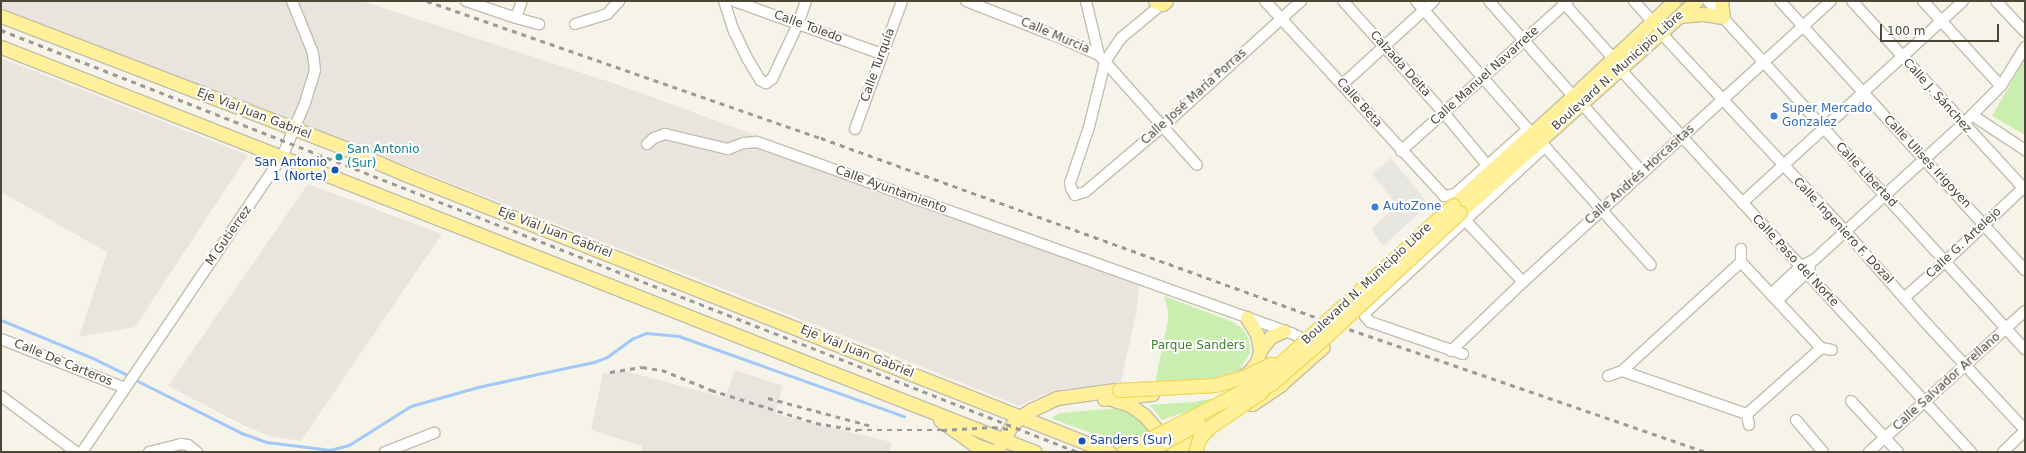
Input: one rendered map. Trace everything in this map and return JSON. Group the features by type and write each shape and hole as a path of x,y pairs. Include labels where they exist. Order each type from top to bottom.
{"main road":[{"name":"Boulevard N. Municipio Libre","path":"1577,100 1613,58 1674,1"},
{"name":"Boulevard N. Municipio Libre","path":"1124,452 1254,384 1458,208 1577,100 1620,69 1696,1"},
{"path":"1679,16 1704,14 1723,17 1721,1"},
{"name":"Eje Vial Juan Gabriel","path":"1,16 344,148 407,175 1109,452"},
{"path":"1,47 1035,452"},
{"name":"Boulevard N. Municipio Libre","path":"1146,452 1271,384 1324,338 1458,208"},
{"path":"1247,318 1257,334 1260,350"},
{"path":"1047,404 1086,398 1208,390 1238,380 1250,371 1257,362 1260,350 1270,337 1284,331"},
{"path":"1173,452 1190,449 1280,385 1323,347"},
{"path":"932,412 941,421 975,445 996,452 1002,439 1011,426 1021,416 1057,398 1119,390 1215,385 1257,371 1294,351"},
{"path":"1190,449 1208,428 1251,400 1271,384"},
{"path":"1104,398 1122,401 1144,414 1156,429 1167,452"}],"street":[{"name":"M Gutierrez","path":"82,452 282,157 313,81 315,61 292,1"},
{"path":"466,1 539,24"},
{"path":"516,18 522,1"},
{"path":"575,24 607,14 619,1"},
{"path":"724,1 734,31 753,69 762,82 766,83 772,79 798,24 806,1"},
{"name":"Calle Toledo","path":"734,1 882,54"},
{"name":"Calle Turquía","path":"855,129 902,1"},
{"name":"Calle Murcia","path":"966,1 1056,36 1102,58 1197,165"},
{"path":"1086,1 1102,58"},
{"name":"Calle Beta","path":"1265,1 1343,84 1401,151 1444,196 1458,208"},
{"name":"Calle José María Porras","path":"1102,58 1089,127 1070,183 1075,195 1085,192 1162,127 1301,1"},
{"name":"Calzada Delta","path":"1343,1 1444,113 1486,165"},
{"path":"1416,1 1483,79 1651,265"},
{"path":"1343,84 1434,1"},
{"path":"1489,1 1643,173"},
{"path":"1634,1 1652,21"},
{"name":"Calle Libertad","path":"1708,1 2025,349"},
{"name":"Calle Ulises Irigoyen","path":"1780,1 2025,270"},
{"name":"Calle Andrés Horcasitas","path":"1451,350 1523,282 1831,1"},
{"name":"Calle J. Sánchez","path":"1852,1 1902,58 2024,189"},
{"path":"1923,1 2001,86"},
{"path":"1742,203 1963,1"},
{"path":"1996,1 2025,32"},
{"path":"1102,58 1121,38 1161,2"},
{"path":"1565,2 1613,58"},
{"name":"Calle Manuel Navarrete","path":"1401,151 1483,79 1565,2"},
{"name":"Calle Ingeniero F. Dozal","path":"1660,33 1846,232 1964,365 2025,431"},
{"path":"1774,297 1963,124 2001,86 2025,47"},
{"name":"Calle Paso del Norte","path":"1620,69 1971,452"},
{"path":"1972,115 2025,150"},
{"name":"Calle Ayuntamiento","path":"647,144 654,138 665,134 728,149 744,143 757,142 1247,318"},
{"path":"1463,354 1370,322 1365,316 1369,307 1458,208 1486,165 1536,137"},
{"name":"Calle G. Artelejo","path":"1904,298 2024,189"},
{"path":"1458,208 1523,282"},
{"path":"1741,248 1741,262 1821,348 1832,350"},
{"path":"1608,376 1622,372 1741,262"},
{"name":"Calle Salvador Arellano","path":"1870,452 2025,311"},
{"path":"1247,318 1323,347"},
{"name":"Calle De Carteros","path":"1,339 126,387"},
{"path":"1747,414 1821,348"},
{"path":"1622,372 1747,414"},
{"path":"1,396 76,452"},
{"path":"1851,401 1898,452"},
{"path":"1747,414 1748,425"},
{"path":"1796,420 1823,452"},
{"path":"2003,452 2025,431"},
{"path":"385,452 411,448 434,433"},
{"path":"149,452 181,444 188,445 197,452"}],"shaded area":[{"path":"1,1 362,1 619,85 937,202 1140,273 1137,309 1120,387 1064,389 1044,394 1019,406 888,353 1,8"},
{"path":"1,58 248,155 135,327 79,337 107,252 1,192"},
{"path":"1391,158 1429,204 1383,246 1371,229 1397,205 1372,174"},
{"path":"308,184 442,234 301,441 269,436 241,424 168,386"},
{"path":"735,370 783,386 775,414 891,442 890,452 641,452 642,446 591,430 603,373 625,371 725,398"}],"green space":[{"path":"2025,59 2025,135 1992,116"},
{"name":"Parque Sanders","path":"1164,296 1233,322 1242,328 1249,339 1250,353 1238,372 1230,377 1155,383 1168,320 1168,311"},
{"path":"1216,398 1217,401 1162,420 1150,405 1194,402"},
{"path":"1120,408 1143,423 1150,433 1123,448 1091,433 1051,418 1060,413"}],"waterway":[{"path":"1,320 95,359 130,376"},
{"path":"134,379 242,433 267,442 330,450 349,445 411,406 478,387 594,362 607,357 632,339 646,333 679,336 904,416"}],"railway":[{"path":"427,1 821,138 1340,326 1705,452"},
{"path":"1,30 1078,452"},
{"path":"610,372 642,367 662,370 711,390 816,423 857,430 942,430 993,427 1009,429"},
{"path":"768,398 872,426"}],"place":[{"name":"Super Mercado Gonzalez","path":"1774,116"},
{"name":"San Antonio (Sur)","path":"339,157"},
{"name":"San Antonio 1 (Norte)","path":"335,170"},
{"name":"AutoZone","path":"1375,207"},
{"name":"Sanders (Sur)","path":"1082,441"}]}
